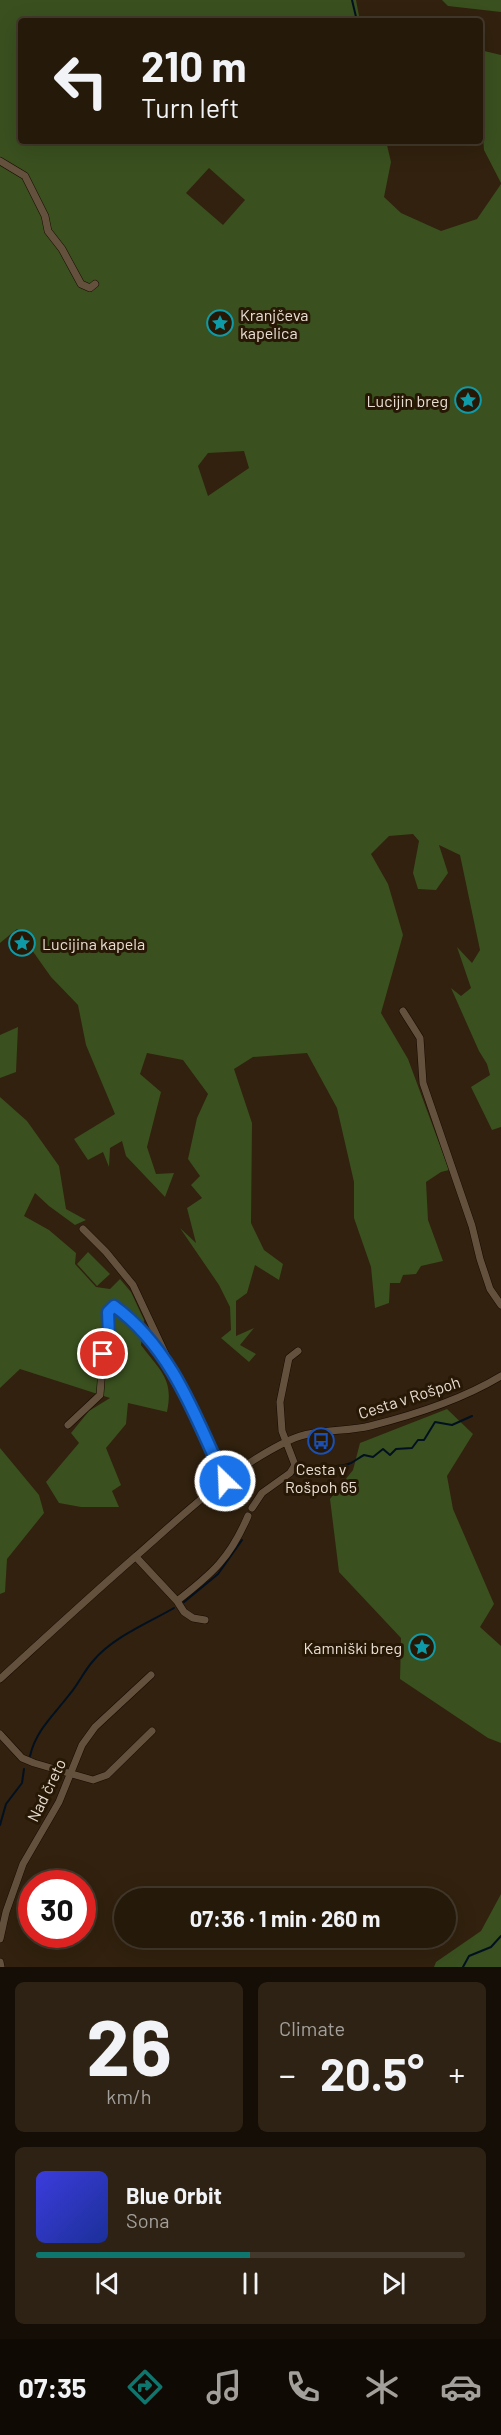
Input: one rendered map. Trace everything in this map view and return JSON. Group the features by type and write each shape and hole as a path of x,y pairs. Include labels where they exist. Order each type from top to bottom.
{"street":[{"path":"0,161 25,176 45,216 48,231 62,249 81,284 90,288 95,284"},
{"path":"403,1011 420,1038 423,1083 472,1226 490,1289 501,1305"},
{"path":"83,1229 106,1252 133,1285 225,1481"},
{"path":"68,1425 100,1395 103,1354 109,1337 108,1312 114,1306 135,1321 173,1370"},
{"path":"252,1508 262,1493 290,1473 295,1465 280,1419 280,1402 290,1358 298,1352"},
{"name":"Cesta v Rošpoh","path":"0,1679 225,1481 269,1450 292,1438 379,1423 469,1392 501,1376"},
{"path":"177,1601 206,1579 224,1560 248,1516"},
{"path":"136,1557 177,1601 184,1612 193,1618 205,1620"},
{"name":"Nad čreto","path":"0,1938 6,1912 23,1864 59,1802 82,1745 95,1727 151,1675"},
{"path":"0,1734 22,1758 93,1780 107,1775 152,1731"},
{"path":"0,1962 1,1967"}],"green space":[{"path":"0,0 356,0 359,18 18,18 18,144 387,144 391,162 384,197 401,213 441,231 477,219 501,184 501,1127 492,1130 471,1087 490,1075 451,988 461,996 471,988 457,947 472,963 480,950 460,855 439,845 448,873 436,890 418,889 413,873 419,841 413,834 389,836 371,854 388,884 403,935 381,1013 408,1059 449,1170 441,1172 426,1182 428,1220 443,1261 421,1266 416,1274 403,1275 400,1283 390,1283 389,1303 375,1308 371,1267 354,1218 354,1182 337,1108 307,1053 253,1057 234,1069 252,1123 251,1223 264,1250 283,1264 279,1280 255,1265 247,1293 236,1301 236,1336 254,1328 240,1345 256,1354 249,1362 221,1338 231,1330 230,1307 219,1285 180,1228 196,1243 187,1208 202,1198 191,1185 200,1176 188,1159 197,1118 208,1094 183,1060 147,1053 140,1074 161,1092 147,1147 156,1174 174,1173 165,1197 126,1156 122,1141 110,1148 109,1167 103,1152 88,1160 74,1139 115,1114 86,1045 78,1005 51,977 17,929 0,943","holes":["209,168 245,200 223,225 186,193","244,451 249,468 208,496 198,466 208,453"]},
{"path":"442,0 501,0 501,12 448,6"},
{"path":"483,51 501,55 501,183 484,150"},
{"path":"18,1027 16,1072 0,1078 0,1035"},
{"path":"0,1097 27,1121 59,1166 66,1209 86,1220 75,1225 35,1193 24,1216 49,1230 76,1253 75,1264 96,1287 110,1289 120,1279 131,1292 144,1320 141,1345 164,1375 167,1383 169,1400 167,1412 128,1403 126,1424 106,1448 121,1485 112,1491 119,1507 81,1507 59,1503 46,1482 79,1443 71,1433 89,1411 110,1398 20,1369 0,1388"},
{"path":"88,1252 110,1274 97,1286 77,1264"},
{"path":"447,1409 473,1434 447,1476 453,1509 494,1604 480,1627 501,1646 501,1743 488,1738 400,1679 401,1638 339,1572 330,1499 353,1470 360,1443"},
{"path":"0,1448 39,1495 44,1513 7,1559 5,1592 0,1594"},
{"path":"501,1894 501,1967 434,1967 436,1962 481,1931"}],"waterway":[{"path":"352,0 356,18"},
{"path":"292,1475 306,1469 337,1467 351,1463 364,1455 373,1457 383,1449 390,1455 396,1449 412,1448 418,1440 424,1440 435,1422 452,1425 472,1416"},
{"path":"184,1602 218,1574 242,1540"},
{"path":"30,1756 36,1738 101,1652 142,1625 174,1608"},
{"path":"0,1825 6,1804 22,1783 24,1769"},
{"path":"463,1967 469,1956 491,1947 501,1936"}],"place":[{"name":"Kranjčeva kapelica","path":"220,323"},
{"name":"Lucijin breg","path":"468,400"},
{"name":"Lucijina kapela","path":"22,943"},
{"name":"Cesta v Rošpoh 65","path":"321,1441"},
{"name":"Kamniški breg","path":"422,1647"}],"route":[{"path":"103,1354 109,1337 108,1312 114,1306 135,1321 173,1370 190,1402 225,1481"}]}
